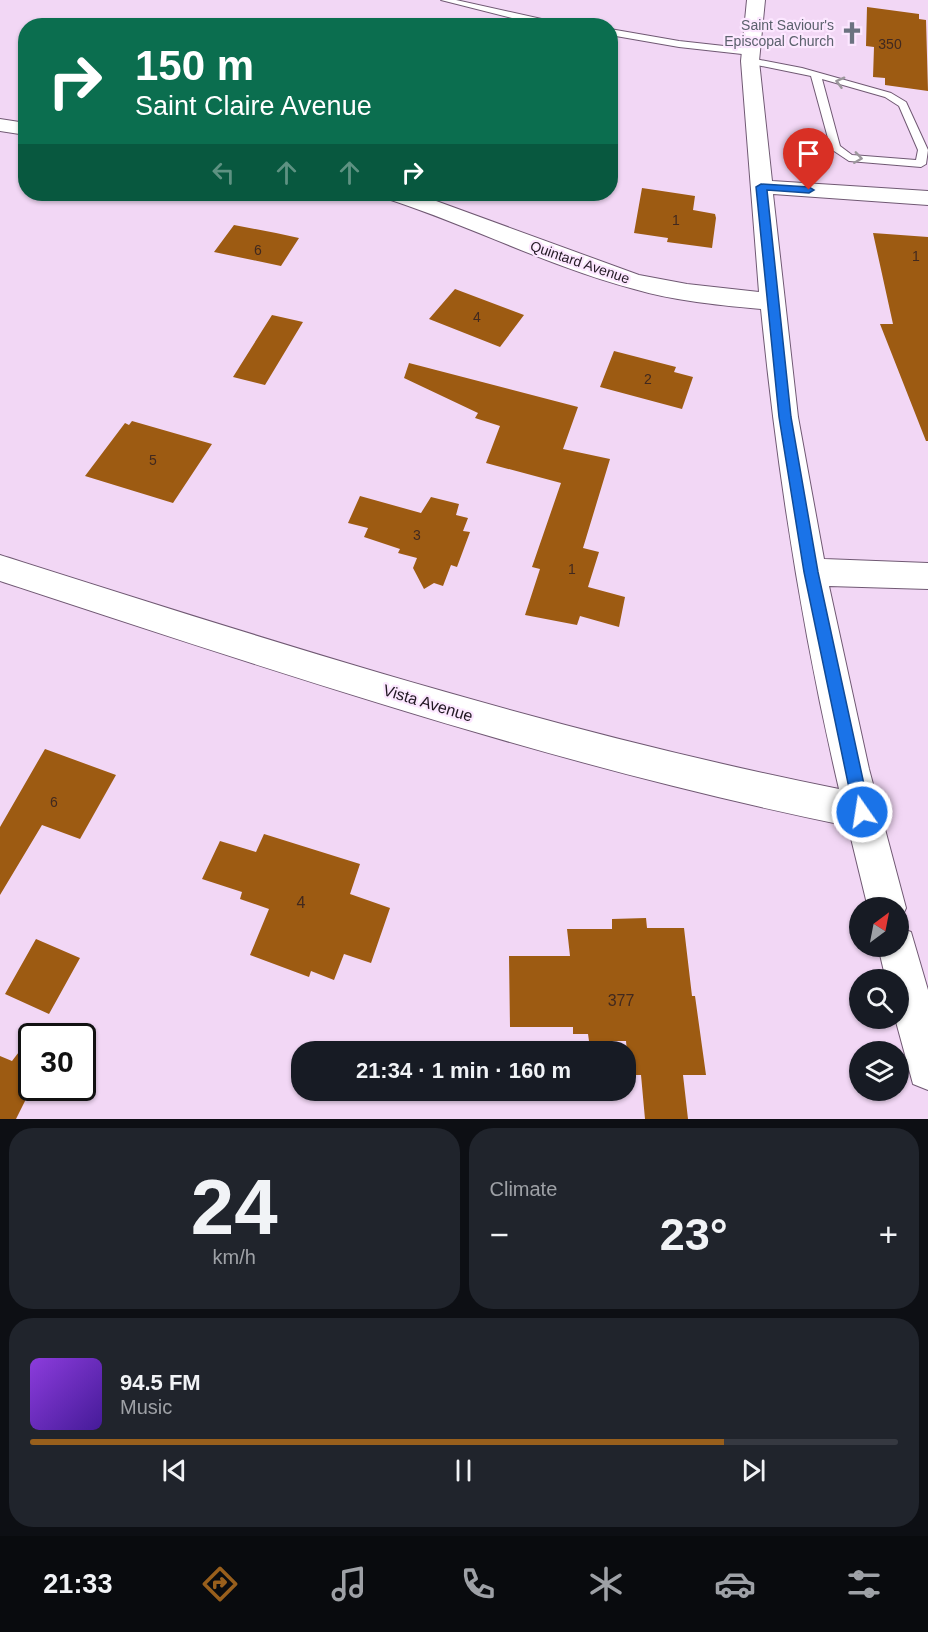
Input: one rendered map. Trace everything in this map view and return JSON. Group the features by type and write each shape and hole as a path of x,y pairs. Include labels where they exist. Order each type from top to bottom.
{"street":[{"path":"756,0 751,57 761,187 785,417 811,572 862,812 884,897"},
{"path":"0,125 18,128"},
{"path":"761,187 928,198"},
{"name":"Quintard Avenue","path":"414,201 552,254 634,281 679,292 772,302"},
{"name":"Vista Avenue","path":"0,568 594,752 778,796 862,812"},
{"path":"811,572 928,576"},
{"path":"900,957 928,1069"}],"lane":[{"path":"446,0 521,18"},
{"path":"618,34 751,57 888,95 903,104 923,150 921,164 849,158 835,147 816,76"}],"building":[{"path":"867,7 919,14 919,19 926,20 928,91 885,85 885,78 873,77 874,47 866,46"},
{"path":"642,188 695,196 693,210 715,214 712,248 667,242 668,238 634,233"},
{"path":"234,225 299,238 281,266 214,252"},
{"path":"873,233 928,237 928,441 926,441 880,324 893,324"},
{"path":"455,289 524,315 500,347 429,319"},
{"path":"272,315 303,322 265,385 233,377"},
{"path":"614,351 676,367 674,372 693,377 682,409 600,387"},
{"path":"409,363 578,407 563,449 610,459 583,548 599,552 588,587 625,597 619,627 580,616 577,625 525,615 540,569 532,567 561,483 486,463 500,426 475,418 478,413 404,378"},
{"path":"132,421 212,444 173,503 85,476 125,423 129,425"},
{"path":"360,496 421,513 431,497 459,504 456,515 468,518 463,531 470,532 457,567 451,565 443,586 434,583 424,589 413,568 417,558 398,553 400,549 364,537 368,528 348,523"},
{"path":"45,749 116,775 80,839 42,825 0,895 0,827"},
{"path":"264,834 360,864 350,894 390,908 371,963 344,954 334,980 311,971 309,977 250,955 269,909 240,899 242,892 202,879 220,841 256,852"},
{"path":"646,918 647,928 684,928 692,996 695,996 706,1075 683,1075 688,1119 645,1119 641,1075 636,1075 636,1041 589,1041 588,1034 573,1034 573,1027 510,1027 509,956 570,956 567,929 612,929 612,919"},
{"path":"36,939 80,958 49,1014 5,994"},
{"path":"18,1053 18,1101 25,1101 16,1119 0,1119 0,1056 12,1061"}],"place":[{"name":"Saint Saviour's Episcopal Church","path":"852,33"}],"route":[{"path":"809,190 761,187 785,417 811,572 862,812"}]}
